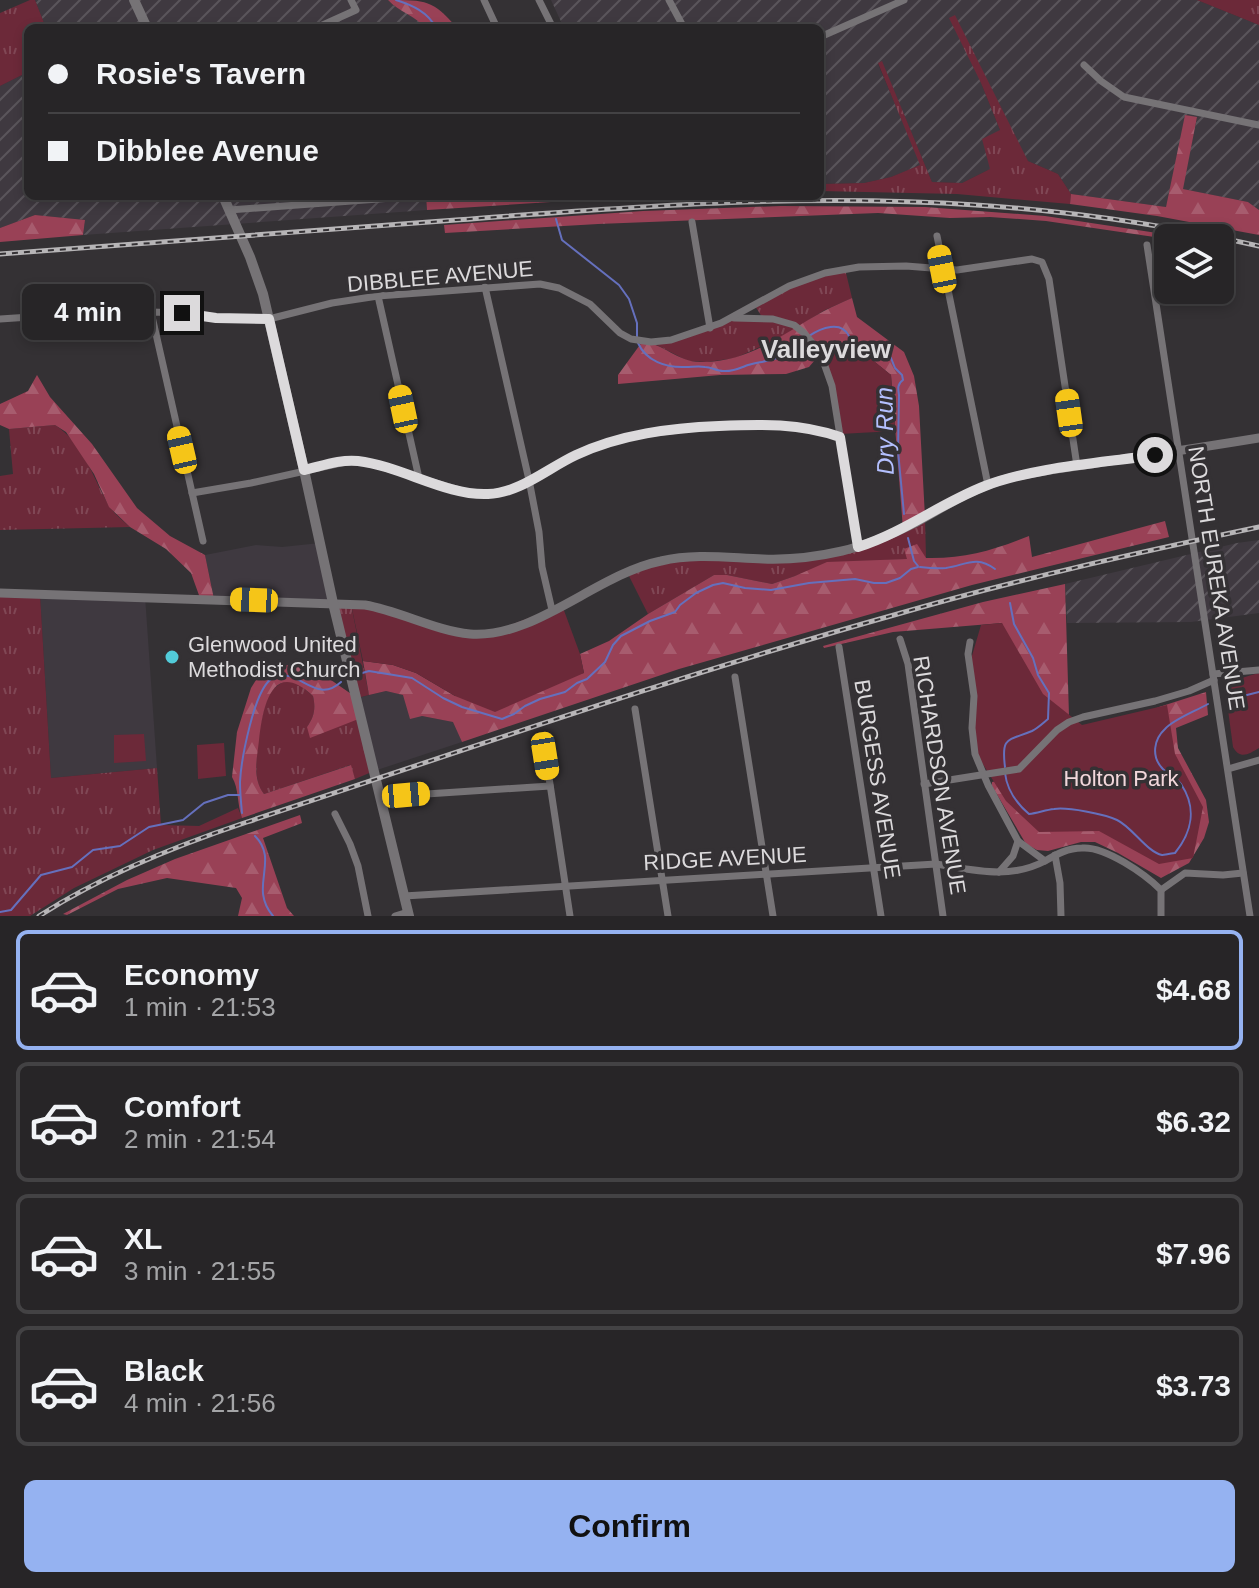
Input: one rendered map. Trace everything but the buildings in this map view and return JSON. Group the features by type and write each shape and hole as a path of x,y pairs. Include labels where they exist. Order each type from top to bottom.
{"main road":[{"path":"134,0 145,24"},
{"path":"225,200 250,257 269,319 333,603 409,914"}],"street":[{"path":"325,24 356,10 351,0"},
{"path":"484,0 495,24"},
{"path":"539,0 551,24"},
{"path":"669,0 682,24"},
{"path":"824,35 904,0"},
{"path":"1084,65 1124,97 1259,125"},
{"path":"229,210 365,200"},
{"path":"692,222 710,328"},
{"path":"937,236 988,485"},
{"name":"NORTH EUREKA AVENUE","path":"1147,245 1250,916"},
{"name":"DIBBLEE AVENUE","path":"0,319 151,312 269,319 332,303 378,296 540,284 559,288 590,304 620,333 642,342 671,340 710,328 789,286 825,273 859,267 906,266 957,270 1032,259 1042,262 1049,279 1077,466"},
{"path":"485,287 529,480 552,610"},
{"path":"378,296 419,478"},
{"path":"151,312 203,541"},
{"path":"733,318 763,318 794,325 820,352 829,375 858,547"},
{"path":"192,493 340,462 359,461 474,494 498,493 511,490 593,448 667,430 780,425 814,429 840,437"},
{"path":"0,593 333,603 378,607 469,634 490,633 535,619 627,572 669,559 821,555 858,547 903,529 956,499 1013,477 1259,438"},
{"name":"RICHARDSON AVENUE","path":"900,639 908,664 943,916"},
{"path":"970,642 968,654 974,696 973,744 983,774 1018,841 1045,861"},
{"name":"BURGESS AVENUE","path":"839,647 881,916"},
{"path":"924,784 1019,769 1069,722 1189,691 1214,677 1259,670"},
{"path":"735,677 773,916"},
{"path":"635,709 668,916"},
{"path":"543,738 570,916"},
{"path":"1228,769 1259,760"},
{"path":"381,797 550,786"},
{"path":"335,814 358,866 368,916"},
{"path":"999,872 1013,856 1018,841"},
{"path":"1061,916 1055,855 1082,848 1101,851 1140,872 1161,890 1161,916"},
{"name":"RIDGE AVENUE","path":"404,896 936,864 999,872 1021,871 1055,855"},
{"path":"1161,890 1185,873 1243,873"},
{"path":"395,916 409,914"}],"shaded area":[{"path":"35,0 388,0 422,24 44,24"},
{"path":"551,0 1197,0 1259,25 1259,210 1248,202 1182,189 1197,118 1186,115 1166,207 1071,194 1058,174 1028,161 981,83 1000,130 990,169 962,183 932,182 882,62 878,64 921,165 891,177 864,183 824,184 824,24 562,24"},
{"path":"24,74 24,200 426,200 427,210 83,235 85,220 35,215 0,228 0,86"},
{"path":"1259,540 1259,613 1191,622 1067,623 1065,584"},
{"path":"320,543 333,603 214,599 205,555 256,545 282,547"},
{"path":"40,594 145,596 157,768 51,778"},
{"path":"386,691 404,695 422,716 454,722 462,742 374,771 357,698"}],"green space":[{"path":"35,0 44,24 24,24 24,74 0,86 0,13"},
{"path":"388,0 428,4 453,24 421,24"},
{"path":"1197,0 1259,0 1259,25"},
{"path":"955,15 1028,161 1058,174 1071,194 1070,204 957,194 824,191 824,184 864,183 891,177 920,165 878,63 882,61 932,182 962,183 990,169 982,139 1000,130 949,18"},
{"path":"1185,115 1197,117 1183,189 1248,202 1259,210 1259,235 1234,230 1234,224 1200,224 1070,204 1071,194 1166,207"},
{"path":"426,200 582,200 427,210"},
{"path":"781,206 925,207 1045,216 1154,233 1154,237 1046,221 878,213 445,233 444,225 643,211"},
{"path":"35,215 85,220 83,235 0,242 0,228"},
{"path":"845,269 852,298 825,310 776,340 735,358 688,361 651,342 671,340 733,318 762,317 755,306 789,286"},
{"path":"852,298 857,317 904,352 914,376 919,406 925,517 903,529 891,375 865,354 842,344 823,345 809,367 786,374 720,375 618,384 618,375 642,342 692,361 735,358"},
{"path":"833,341 865,354 891,375 895,431 840,434 832,386 820,352 823,345"},
{"path":"37,375 50,397 92,444 137,508 170,536 205,555 214,599 200,598 191,573 166,549 130,527 109,507 94,474 66,432 55,425 9,429 0,425 0,404 28,391"},
{"path":"55,425 80,450 110,507 130,527 0,530 0,476 13,474 9,429"},
{"path":"925,517 926,559 885,560 795,576 772,584 714,575 648,614 627,572 657,561 764,559 840,552"},
{"path":"1165,521 1169,537 972,585 679,669 462,742 453,722 422,716 410,719 403,695 386,691 369,695 363,661 393,665 416,673 455,696 584,673 580,654 609,641 714,575 772,584 827,562 907,559 904,549 917,544 926,558 954,557 979,553 1029,536 1032,557"},
{"path":"1065,584 1069,716 1021,744 1002,623 893,632 823,646 983,602"},
{"path":"0,593 40,594 51,778 157,768 161,825 199,826 238,808 242,818 153,850 74,888 30,916 0,916"},
{"path":"333,603 351,604 369,695 357,698"},
{"path":"351,604 450,630 490,633 562,605 584,673 495,712 455,696 416,673 393,665 363,661"},
{"name":"Holton Park","path":"1002,623 1043,694 1082,725 1167,705 1175,754 1203,807 1193,858 1159,864 1099,831 1039,832 1006,801 979,758 974,736 971,659 981,625"},
{"path":"296,664 318,671 357,698 361,718 310,738 307,727 314,713 313,696 288,682 279,684 272,691 263,713 256,768 260,788 264,794 351,765 355,779 242,818 232,777 237,732 251,688 256,680 279,666"},
{"path":"1259,673 1259,748 1242,755 1233,747 1226,695 1235,682"},
{"path":"283,682 296,682 313,696 314,713 307,727 361,718 374,771 355,779 350,765 264,794 256,769 261,723 269,695"},
{"name":"Holton Park","path":"1206,692 1208,715 1176,728 1178,748 1206,800 1209,822 1204,838 1189,863 1161,878 1095,842 1081,842 1048,851 1026,844 992,782 1012,778 1159,707"},
{"path":"144,734 146,761 114,763 114,735"},
{"path":"224,743 226,776 198,779 197,745"},
{"path":"300,815 302,823 263,838 287,908 294,916 238,916 242,898 236,888 167,878 118,889 67,915 63,914 175,859"}],"waterway":[{"name":"Dry Run","path":"396,0 419,10 433,24"},
{"name":"Dry Run","path":"556,219 562,240 619,285 629,299 637,323 637,337"},
{"name":"Dry Run","path":"809,336 825,328 841,328 854,345 870,348 877,357 891,358 902,375 898,389 898,451 904,514"},
{"name":"Dry Run","path":"638,343 651,359 664,365 726,371 786,355 804,339"},
{"name":"Dry Run","path":"908,538 918,566"},
{"name":"Dry Run","path":"920,567 946,568 976,562 995,569"},
{"path":"359,674 369,671 412,678 462,707 502,719 587,679 605,662 621,636 675,612 696,593 713,585 723,583 771,590 855,579 886,583 918,567"},
{"name":"Dry Run","path":"1005,767 1004,750 1008,741 1034,730 1048,719 1049,693 1014,624 1010,603"},
{"path":"242,813 240,782 246,743 254,710 266,684 282,675 323,690 341,682"},
{"name":"Dry Run","path":"1227,700 1259,692"},
{"name":"Dry Run","path":"1005,773 1013,796 1029,814 1060,809 1104,815 1123,823 1156,853 1175,853 1189,828 1191,811 1181,784 1159,763 1155,753 1156,743 1169,725 1208,704"},
{"path":"0,912 11,910 41,875 72,867 93,850 120,846 149,827 183,820 204,803 228,795 240,795"},
{"path":"255,836 265,855 263,895 273,916"}],"railway":[{"path":"0,254 586,210 846,200 1048,211 1154,225 1259,246"},
{"path":"39,916 114,875 193,841 650,689 812,638 984,590 1259,527"}],"place":[{"name":"Glenwood United Methodist Church","path":"172,657"}],"district":[{"name":"Valleyview","path":"826,349"}],"route":[{"path":"182,313 216,318 269,319 304,470 359,461 474,494 498,493 511,490 576,455 637,435 703,427 766,424 802,427 840,437 858,547 903,529 972,491 1000,481 1155,455"}]}
